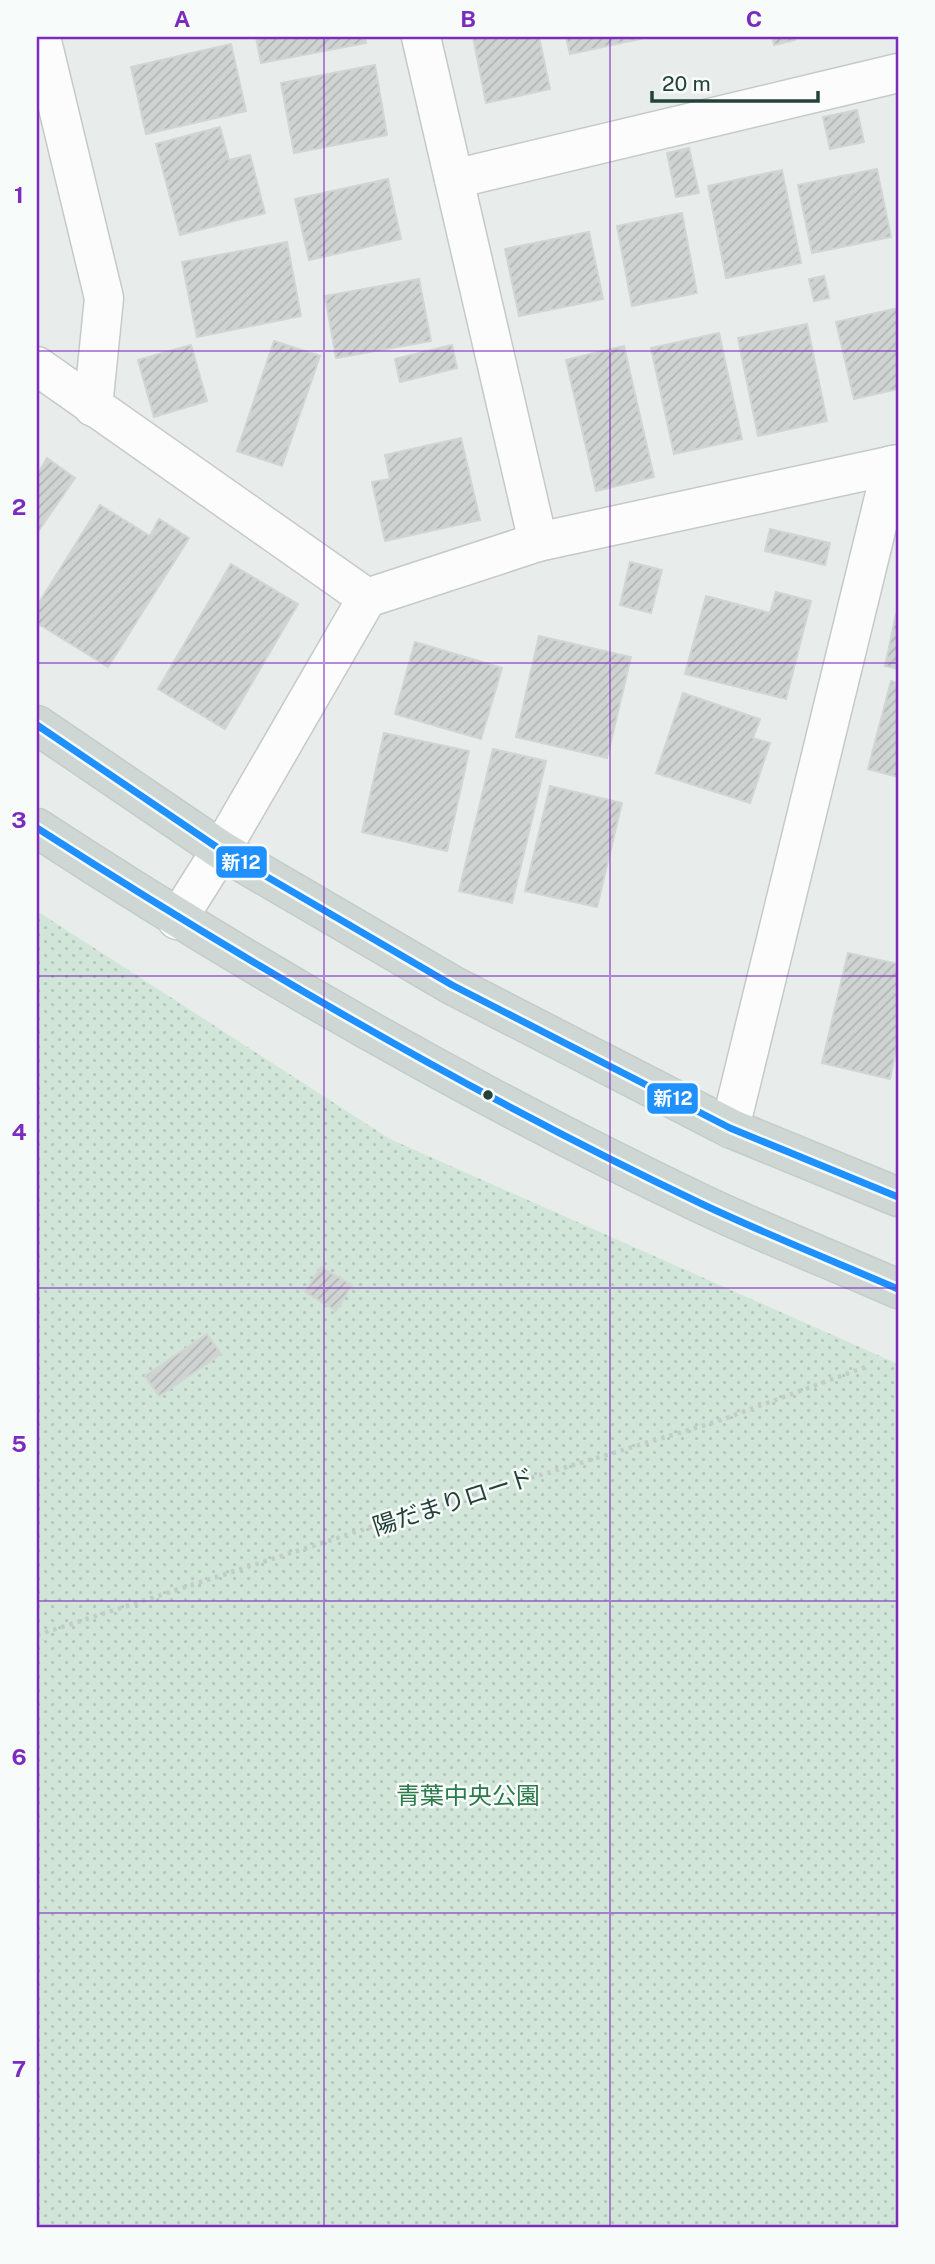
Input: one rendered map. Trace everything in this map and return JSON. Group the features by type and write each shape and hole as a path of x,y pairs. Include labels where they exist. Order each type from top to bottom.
{"main road":[{"path":"37,725 221,850 452,985 730,1128 898,1197"},
{"path":"37,828 177,920 431,1067 705,1206 898,1289"}],"street":[{"path":"41,37 104,298 93,408"},
{"path":"421,37 538,542"},
{"path":"454,179 898,73"},
{"path":"37,366 93,408 368,598"},
{"path":"177,920 221,850 368,598 538,542 895,464 730,1128"}],"path":[{"name":"陽だまりロード","path":"37,1636 424,1510 718,1421 868,1366"}],"green space":[{"name":"青葉中央公園","path":"37,911 390,1139 898,1364 898,2227 37,2227"}],"building":[{"path":"256,37 365,37 366,43 261,63"},
{"path":"473,37 539,37 550,89 486,103"},
{"path":"566,37 649,37 570,54"},
{"path":"772,37 794,37 795,40 774,45"},
{"path":"231,44 246,111 146,134 131,67"},
{"path":"375,65 387,135 294,153 281,83"},
{"path":"857,110 864,142 830,149 823,117"},
{"path":"220,127 229,160 250,155 265,213 180,235 156,144"},
{"path":"689,148 699,193 676,197 667,153"},
{"path":"877,169 891,237 812,253 798,185"},
{"path":"782,170 801,263 726,278 708,186"},
{"path":"388,179 401,239 309,260 295,199"},
{"path":"682,213 697,293 632,306 617,226"},
{"path":"589,232 603,299 519,316 505,249"},
{"path":"287,242 301,316 197,337 182,262"},
{"path":"824,276 829,298 814,301 809,279"},
{"path":"419,279 431,341 336,358 325,296"},
{"path":"898,308 898,389 854,399 836,322"},
{"path":"807,324 827,421 758,436 738,338"},
{"path":"719,333 742,439 674,454 651,348"},
{"path":"274,341 320,356 282,466 237,451"},
{"path":"191,345 207,401 154,417 138,360"},
{"path":"452,345 457,368 400,382 395,359"},
{"path":"624,346 654,477 596,491 566,360"},
{"path":"461,438 480,520 385,541 372,482 390,479 385,455"},
{"path":"47,458 75,478 37,533 37,470 39,472"},
{"path":"100,505 150,536 159,519 189,538 108,667 37,623 37,606"},
{"path":"770,529 830,543 825,565 765,551"},
{"path":"630,562 662,570 651,613 620,605"},
{"path":"231,564 298,604 225,729 158,689"},
{"path":"776,592 811,601 786,699 685,674 706,596 770,613"},
{"path":"896,614 898,615 898,669 885,666"},
{"path":"539,636 631,657 607,758 516,737"},
{"path":"415,642 502,668 481,739 395,714"},
{"path":"891,681 898,683 898,777 868,769"},
{"path":"683,693 760,719 753,738 770,743 750,803 656,773"},
{"path":"384,733 469,751 447,851 362,832"},
{"path":"493,749 546,761 512,903 459,891"},
{"path":"550,786 622,803 597,907 525,891"},
{"path":"848,953 898,964 898,1041 890,1079 822,1063"},
{"path":"321,1267 352,1285 336,1311 305,1292"},
{"path":"207,1334 221,1354 159,1396 145,1376"}],"transit line":[{"name":"新12","path":"37,725 221,850 452,985 730,1128 898,1197"},
{"name":"新12","path":"37,828 199,930 448,1074 704,1205 898,1289"}]}
